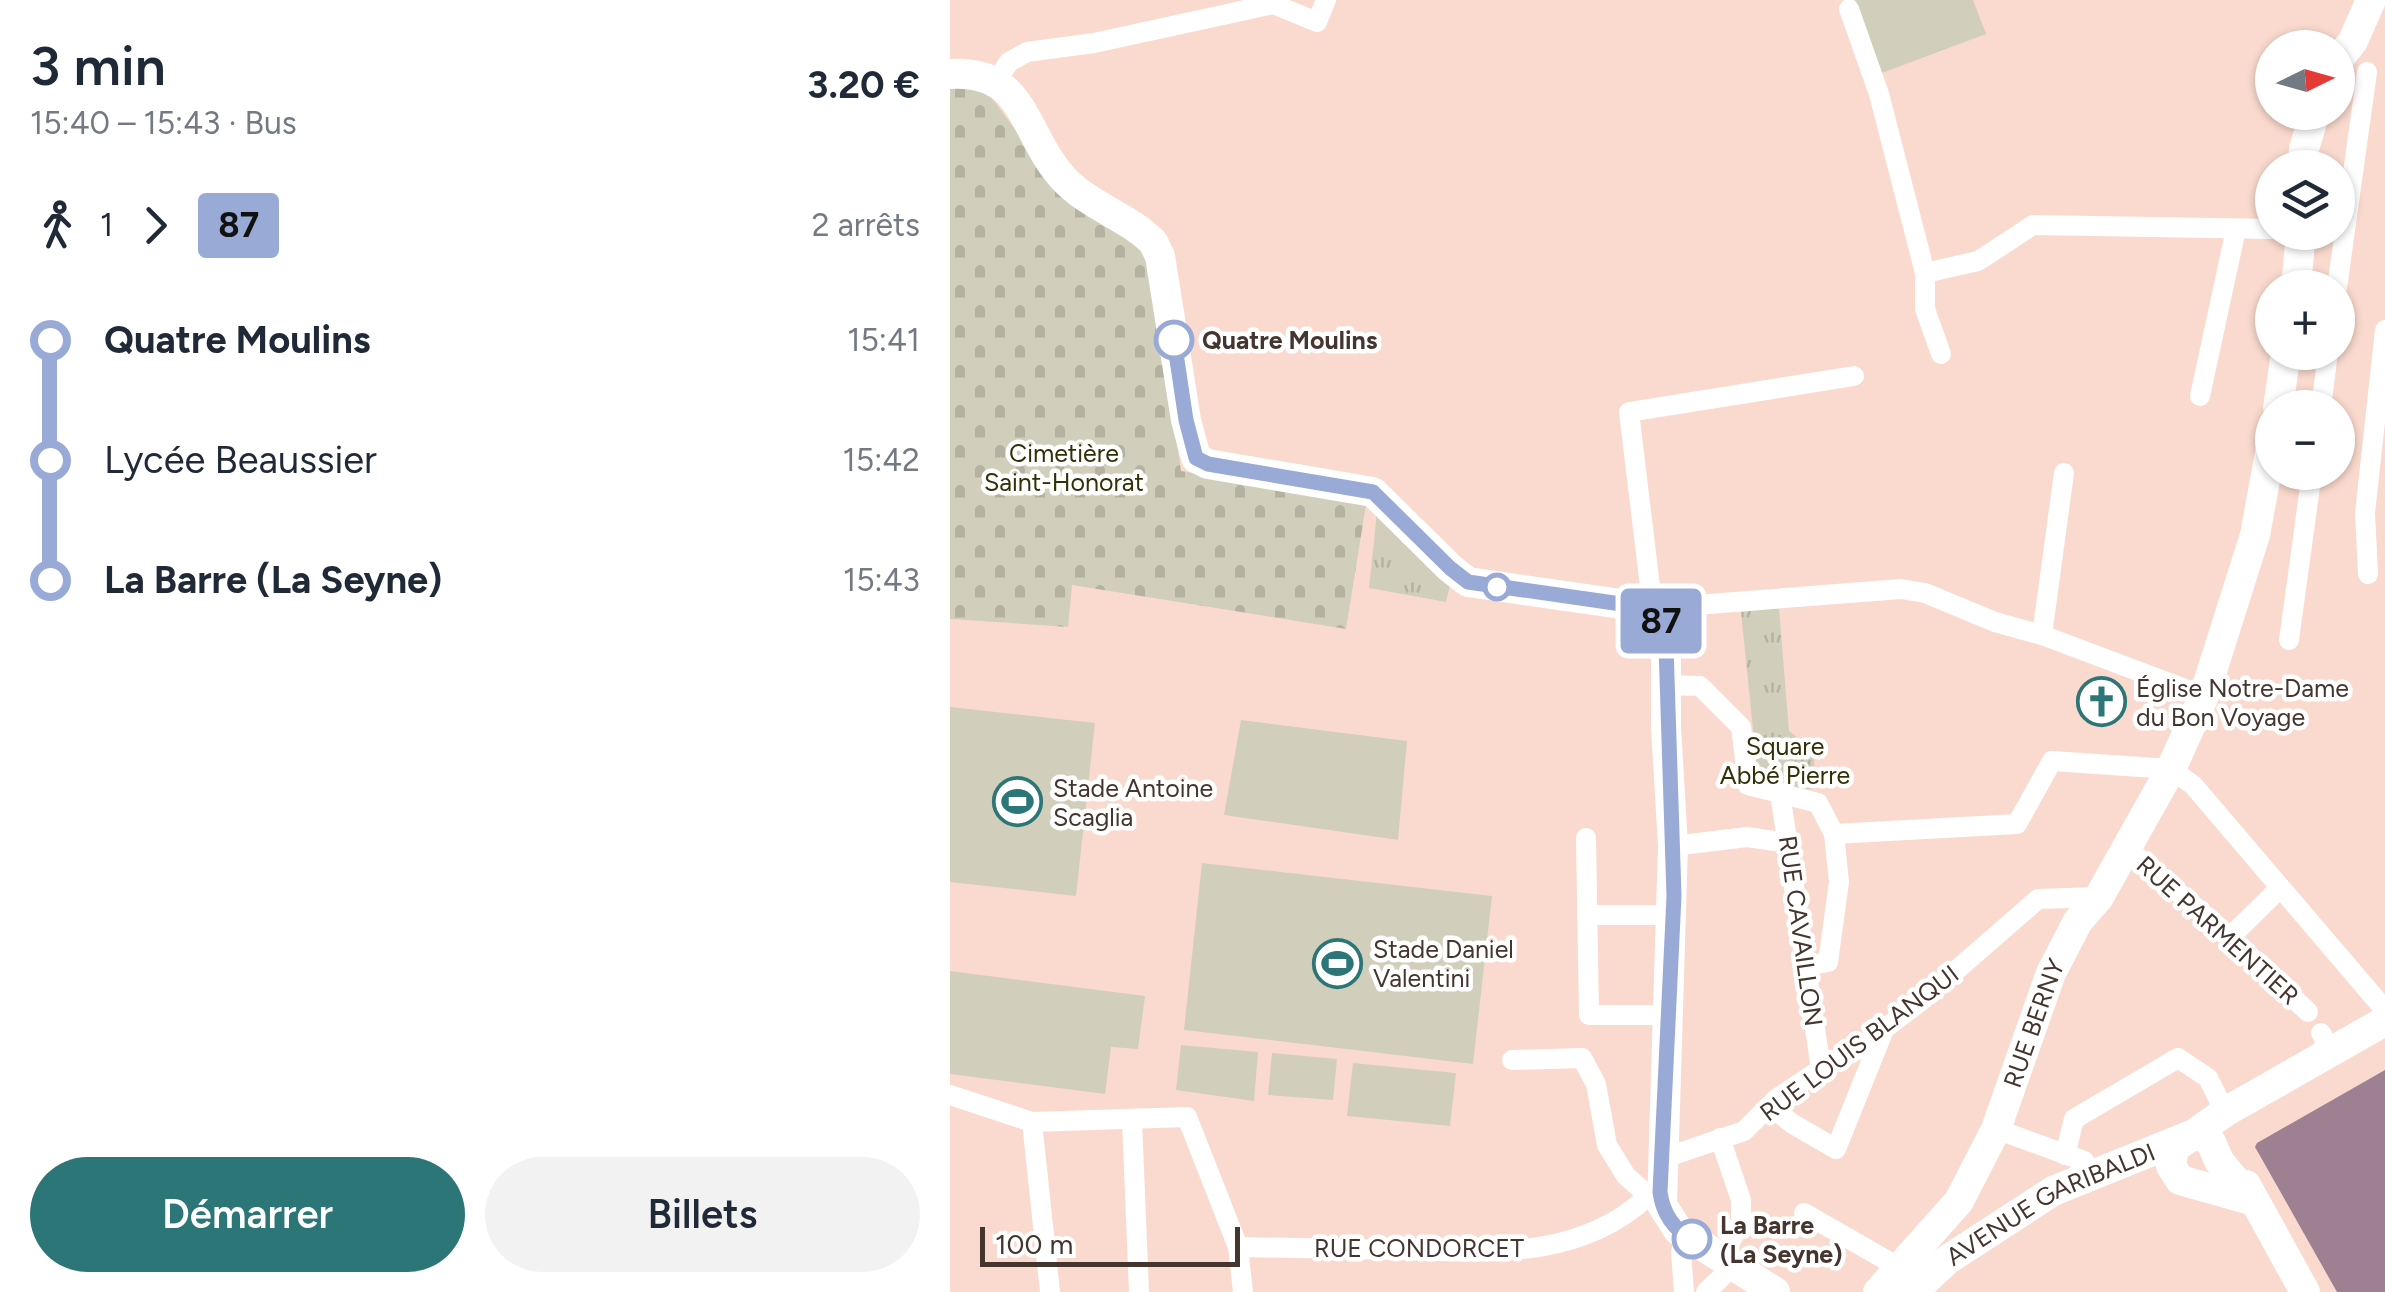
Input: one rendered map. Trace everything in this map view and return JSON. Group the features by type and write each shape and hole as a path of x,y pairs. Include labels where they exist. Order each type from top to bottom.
{"street":[{"path":"996,80 1009,62 1027,52 1274,4 1316,22 1326,0"},
{"path":"2355,39 2370,0"},
{"path":"1848,9 1879,94 1925,273 1925,309 1941,354"},
{"path":"2340,270 2376,70"},
{"path":"950,74 972,73 996,80 1014,100 1062,177 1153,242 1160,256 1186,420 1196,458 1208,464 1373,492 1468,582 1655,614 1683,606 1901,589 1926,593 1995,622 2204,696"},
{"path":"1925,273 1978,261 2033,225 2255,230"},
{"path":"2200,396 2236,229"},
{"path":"2368,574 2364,512 2385,330"},
{"path":"1654,1201 1662,1154 1673,846 1666,646 1652,596 1629,412 1854,376"},
{"path":"2042,636 2064,472"},
{"name":"RUE BERNY","path":"1910,1283 1996,1129 2052,972 2078,921 2099,897 2172,769 2204,696 2255,535 2263,490"},
{"path":"2288,640 2309,490"},
{"path":"1666,685 1700,686 1741,728 1748,786 1818,803 1834,834 1839,882 1828,962 1807,966"},
{"path":"1834,834 2017,824 2052,762 2172,769 2193,784 2385,1010"},
{"name":"RUE CAVAILLON","path":"1780,793 1821,1069"},
{"path":"1673,846 1747,837 1788,843"},
{"path":"1586,838 1589,1015 1667,1015"},
{"name":"RUE PARMENTIER","path":"2126,847 2230,937 2308,1012"},
{"path":"2230,937 2280,888"},
{"name":"RUE LOUIS BLANQUI","path":"1662,1154 1676,1154 1744,1131 1776,1099 1883,1030 1994,941 2038,899 2099,897"},
{"path":"1588,915 1673,915"},
{"path":"2180,1140 2170,1156 2174,1174 2186,1183 2326,1042 2385,1020"},
{"path":"1770,1106 1792,1124 1836,1149 1883,1030"},
{"path":"2219,1149 2240,1125 2385,1044"},
{"path":"1512,1060 1582,1058 1596,1084 1607,1145 1626,1176 1686,1236 1775,1292"},
{"path":"2065,1155 2074,1119 2178,1058 2208,1078 2219,1149 2305,1292"},
{"path":"950,1095 1032,1122 1187,1118 1238,1247 1244,1292"},
{"path":"1132,1120 1139,1292"},
{"path":"1032,1122 1050,1292"},
{"path":"1996,1129 2084,1161 2088,1176"},
{"path":"1706,1292 1727,1262 1741,1220 1741,1200 1720,1138"},
{"name":"AVENUE GARIBALDI","path":"1910,1283 2053,1191 2180,1140 2219,1149"},
{"path":"2219,1149 2252,1201"},
{"name":"RUE CONDORCET","path":"1238,1247 1517,1252 1586,1236 1654,1201"},
{"path":"1804,1213 1910,1283"},
{"path":"1684,1292 1681,1252 1686,1236"},
{"path":"1878,1292 1910,1283"}],"green space":[{"path":"1855,0 1973,0 1986,34 1882,73"},
{"name":"Cimetière Saint-Honorat","path":"950,83 976,87 991,97 1032,152 1139,239 1150,257 1181,471 1361,499 1366,505 1346,629 1072,585 1068,627 950,619"},
{"path":"1377,512 1451,581 1446,602 1369,588"},
{"name":"Square Abbé Pierre","path":"1779,608 1789,731 1814,750 1815,789 1796,790 1758,778 1741,612"},
{"name":"Stade Antoine Scaglia","path":"950,707 1095,723 1076,896 950,882"},
{"path":"1241,720 1407,741 1398,840 1224,815"},
{"name":"Stade Daniel Valentini","path":"1202,863 1492,896 1473,1064 1184,1030"},
{"path":"950,971 1145,996 1138,1049 1111,1047 1105,1094 950,1074"},
{"path":"1181,1045 1258,1052 1254,1101 1176,1090"},
{"path":"1272,1053 1337,1059 1333,1100 1268,1095"},
{"path":"1353,1063 1456,1073 1450,1126 1347,1116"}],"shaded area":[{"path":"2385,1070 2385,1292 2337,1292 2255,1147"}],"bus line":[{"name":"87","path":"1174,340 1196,458 1208,464 1373,492 1468,582 1649,608 1661,620 1666,646 1674,896 1660,1192 1668,1218 1692,1239"}],"place":[{"name":"Quatre Moulins","path":"1174,340"},
{"name":"Église Notre-Dame du Bon Voyage","path":"2101,702"},
{"name":"Stade Antoine Scaglia","path":"1018,802"},
{"name":"Stade Daniel Valentini","path":"1338,963"},
{"name":"La Barre (La Seyne)","path":"1692,1239"}]}
